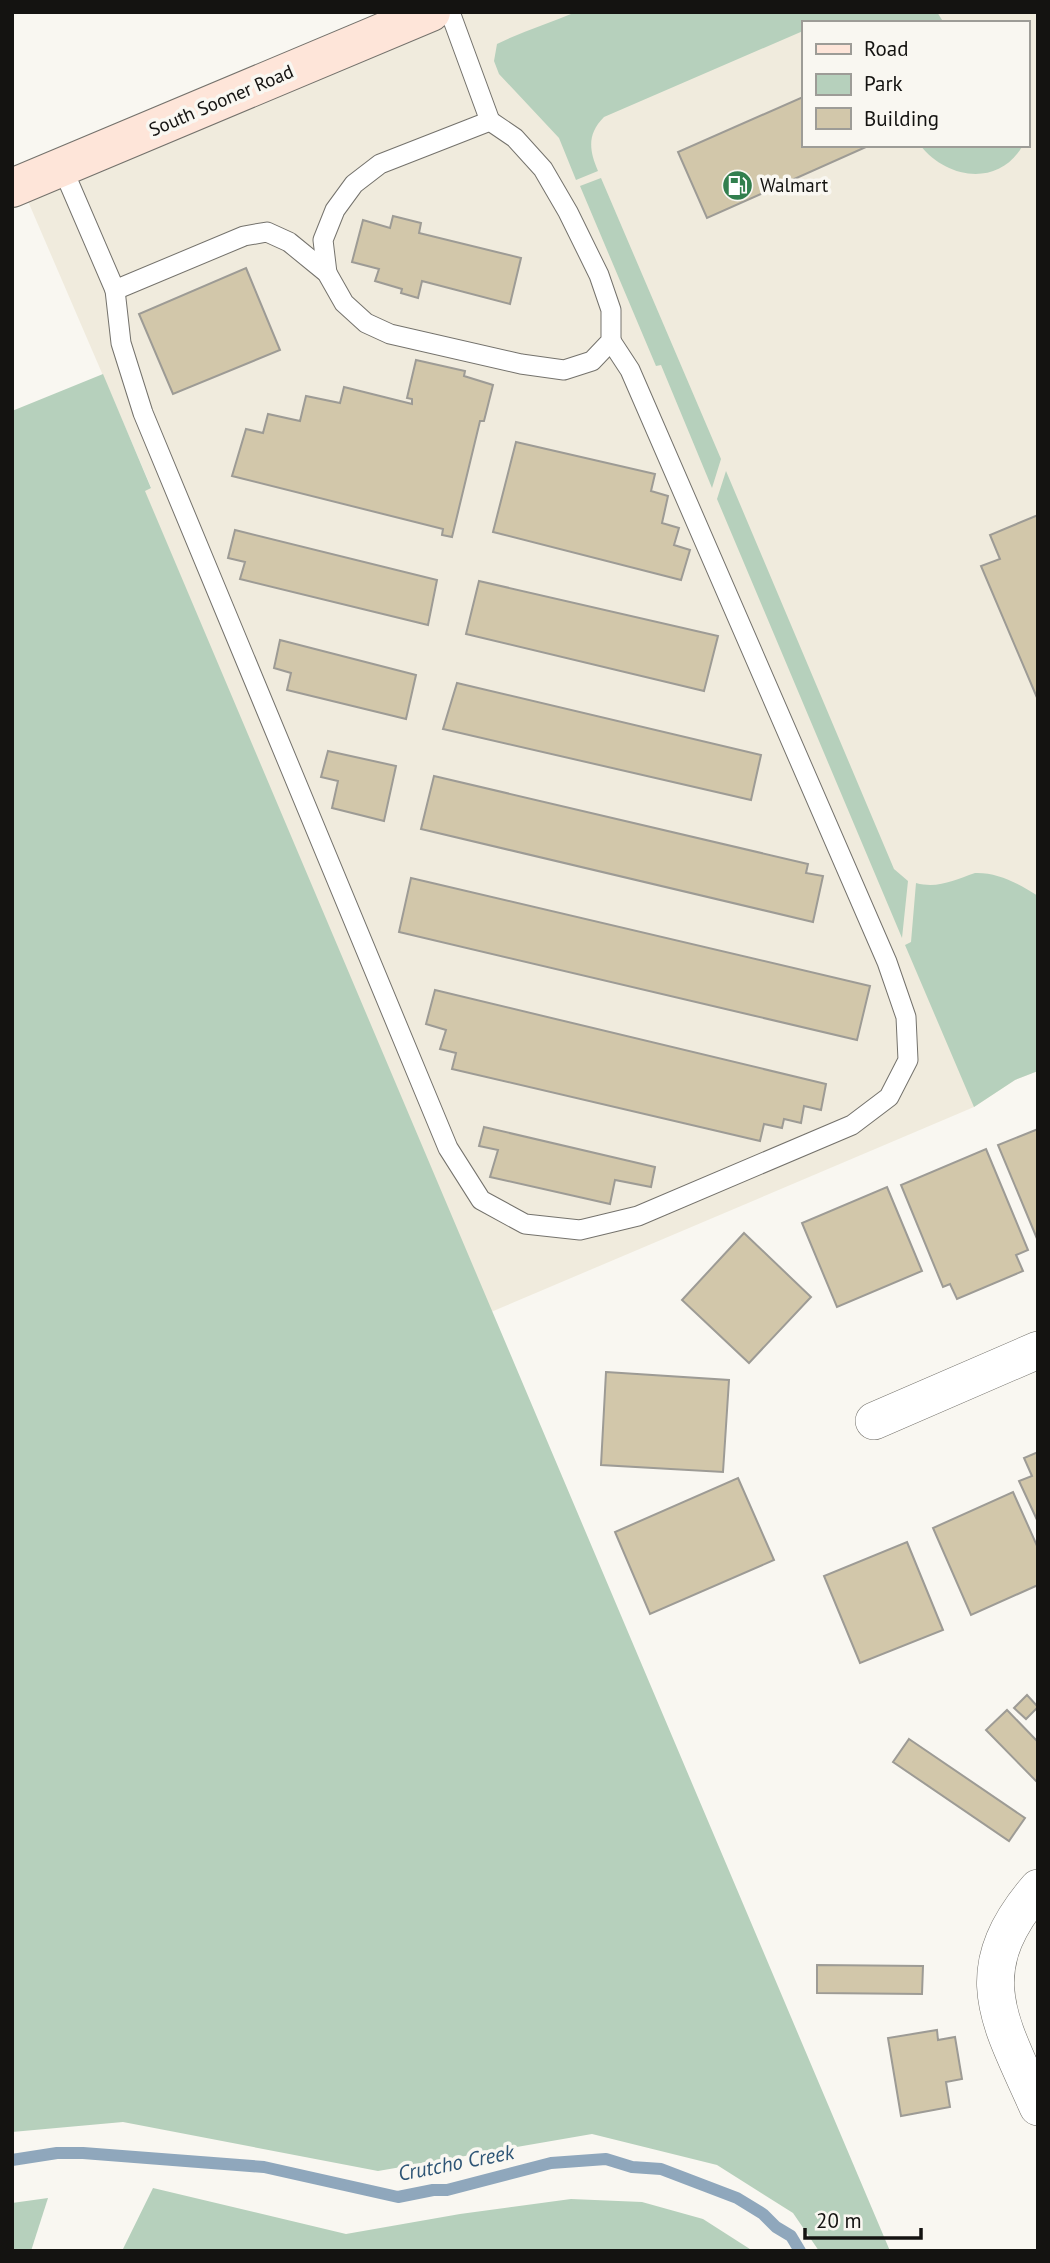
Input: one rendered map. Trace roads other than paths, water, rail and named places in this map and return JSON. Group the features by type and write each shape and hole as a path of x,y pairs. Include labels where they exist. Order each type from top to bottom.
{"main road":[{"name":"South Sooner Road","path":"12,188 431,12"}],"street":[{"path":"874,1420 1038,1350"},
{"path":"1038,1888 1022,1906 1008,1930 996,1962 994,1994 1004,2031 1038,2106"}],"lane":[{"path":"62,167 114,290 121,343 143,413 448,1148 481,1200 525,1224 580,1230 638,1216 852,1125 889,1097 908,1060 906,1017 887,962 630,370 611,341 611,310 599,275 543,169 515,138 490,121 450,12"},
{"path":"327,274 323,240 335,210 355,184 380,164 490,121"},
{"path":"114,290 243,236 267,232 289,242 327,274 344,303 366,323 390,334 520,364 564,370 592,361 611,341"}],"waterway":[{"name":"Crutcho Creek","path":"12,2160 57,2153 83,2153 264,2167 398,2197 447,2190 551,2163 606,2159 632,2167 661,2169 737,2198 791,2236 800,2251"}],"place":[{"name":"Walmart","path":"737,185"}]}
